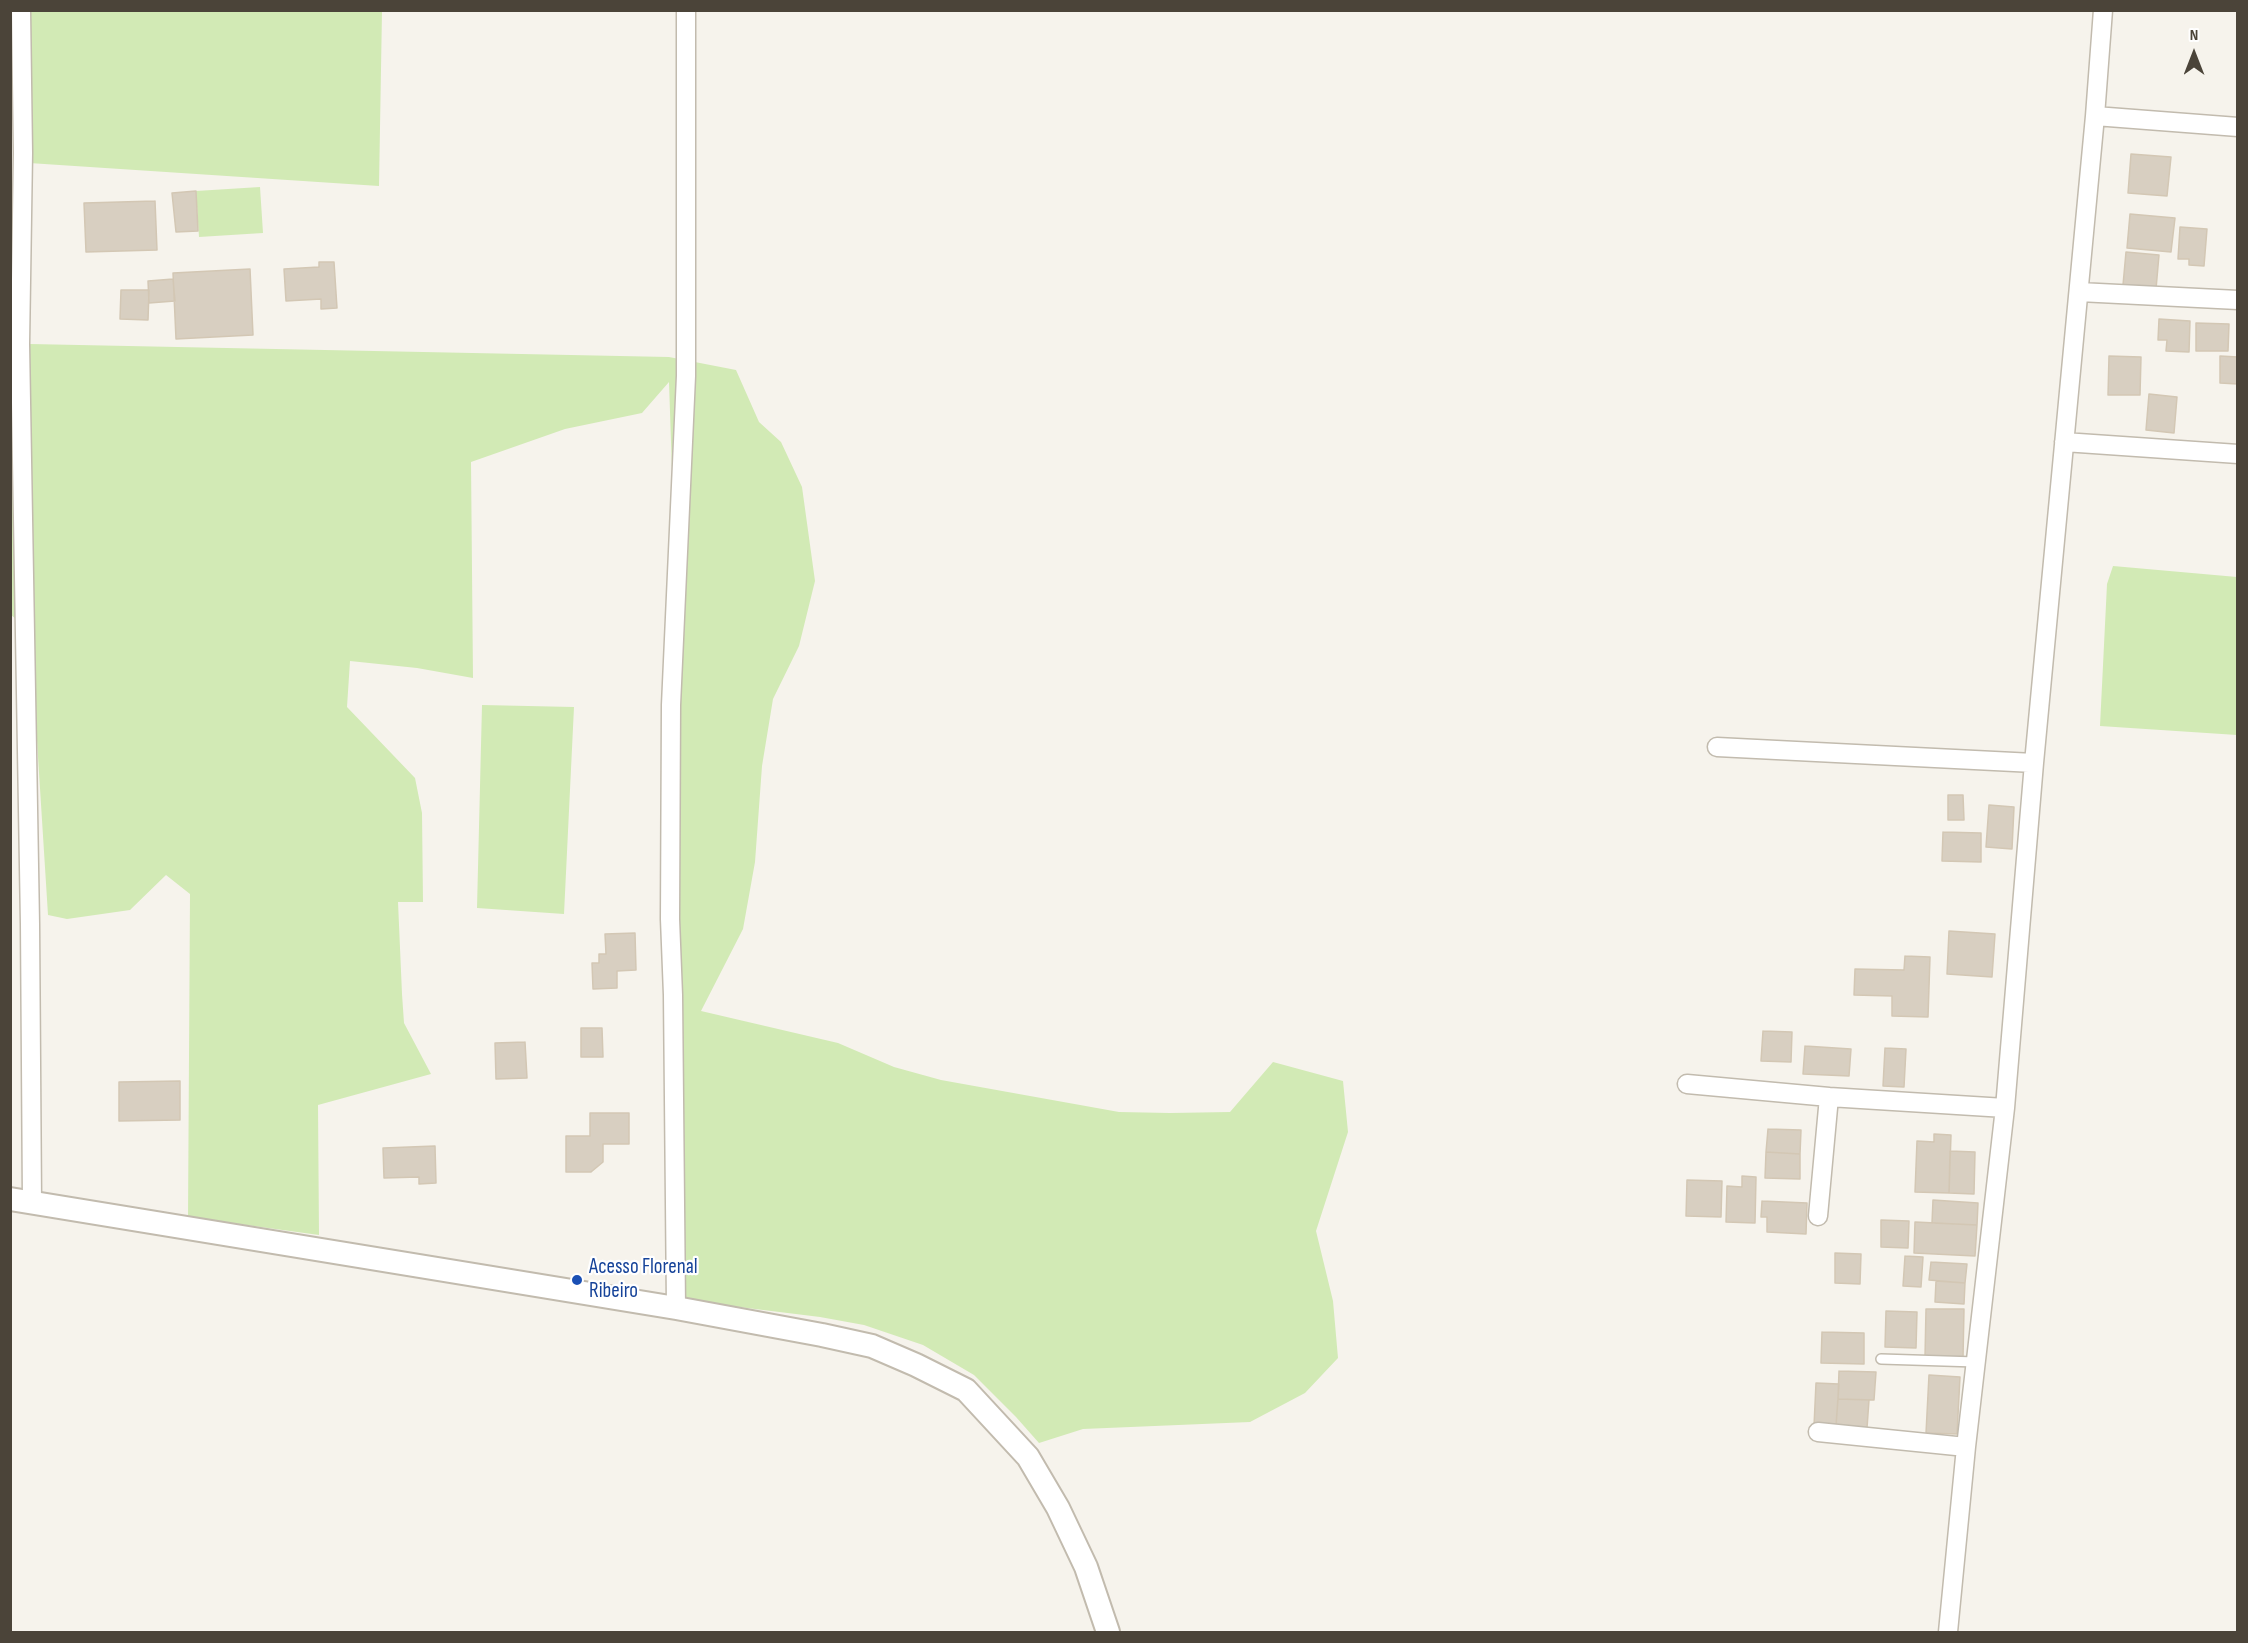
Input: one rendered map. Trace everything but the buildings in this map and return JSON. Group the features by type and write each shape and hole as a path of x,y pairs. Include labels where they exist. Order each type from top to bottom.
{"street":[{"path":"21,10 23,153 20,344 30,924 21,1201 676,1308 872,1346 966,1390 1028,1457 1052,1498 1086,1567 1108,1632"},
{"path":"676,1308 673,995 670,919 671,705 686,376 686,10"},
{"path":"1948,1632 1966,1447 2005,1108 2034,763 2096,116 2103,10"},
{"path":"2096,116 2238,127"},
{"path":"2079,292 2238,300"},
{"path":"2064,442 2238,454"},
{"path":"1717,747 2034,763"},
{"path":"1687,1084 1829,1097 2005,1108"},
{"path":"1818,1216 1829,1097"},
{"path":"1818,1432 1966,1447"}],"lane":[{"path":"1881,1359 1976,1362"}],"green space":[{"path":"28,11 382,11 379,186 29,163"},
{"path":"260,187 263,233 199,237 196,191"},
{"path":"30,344 669,357 736,370 759,422 781,442 802,487 815,581 799,646 773,699 762,766 755,862 743,929 701,1011 838,1043 894,1067 941,1080 1119,1112 1230,1112 1273,1062 1343,1081 1348,1132 1316,1231 1333,1301 1338,1358 1305,1393 1250,1422 1083,1429 1039,1443 974,1375 923,1345 864,1325 820,1317 674,1299 680,711 669,382 642,413 565,429 471,462 473,678 417,668 350,661 347,707 415,778 422,813 423,902 398,902 404,1023 431,1074 318,1105 319,1235 188,1217 190,894 166,875 130,910 67,919 48,915 30,630 11,615 10,463 30,467"},
{"path":"2113,566 2237,577 2237,735 2100,726 2107,584"},
{"path":"482,705 574,707 564,914 477,908"}],"place":[{"name":"Acesso Florenal Ribeiro","path":"577,1280"}]}
